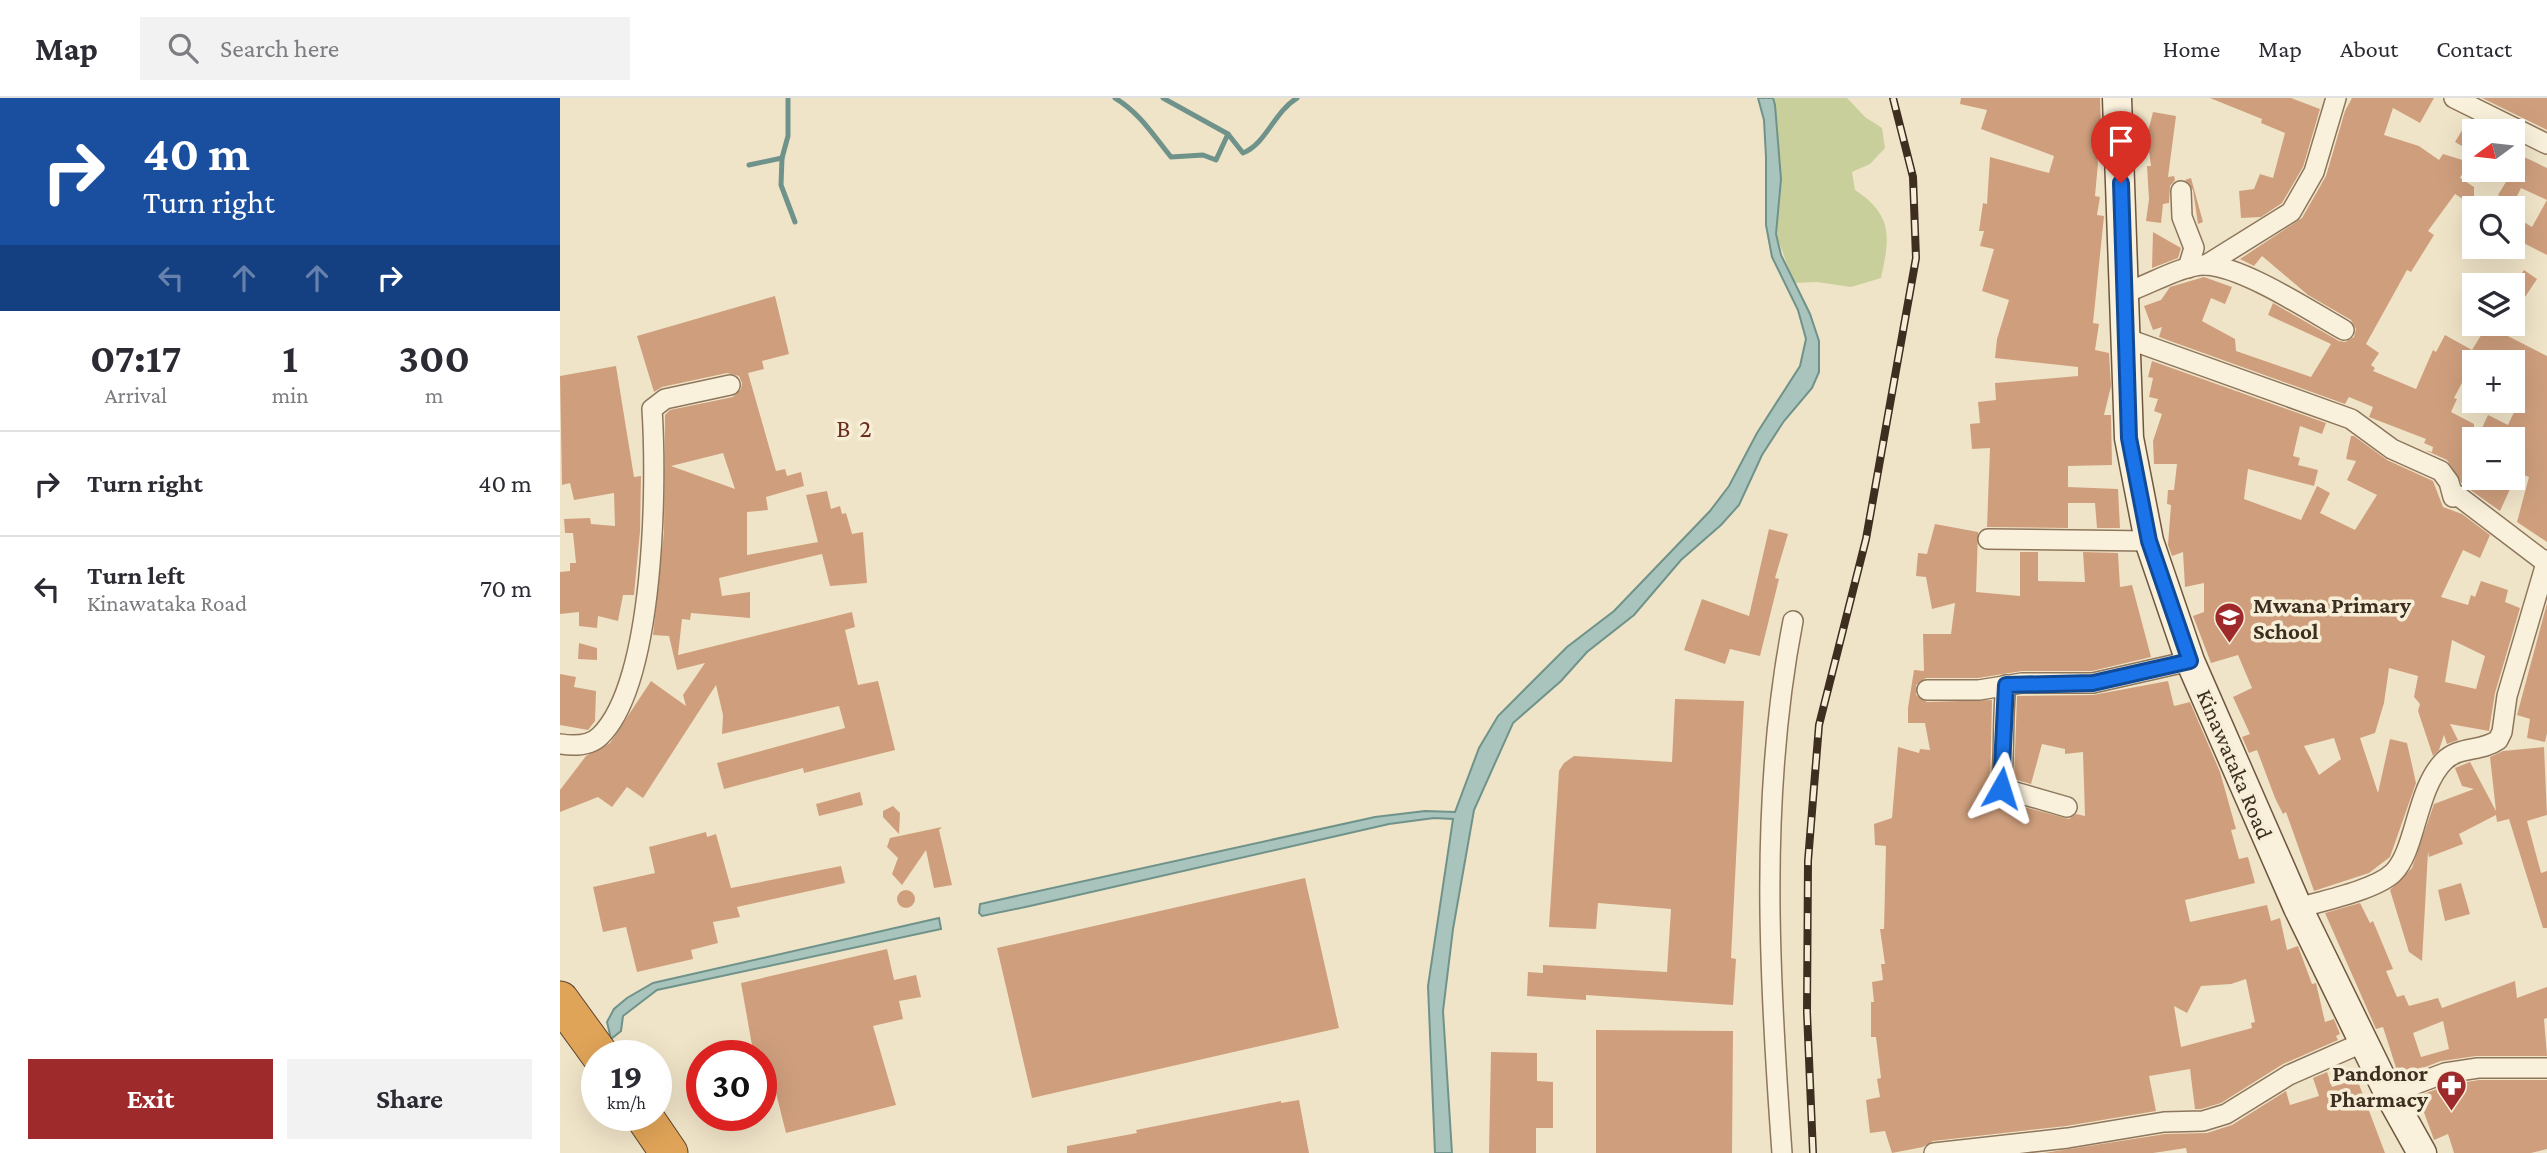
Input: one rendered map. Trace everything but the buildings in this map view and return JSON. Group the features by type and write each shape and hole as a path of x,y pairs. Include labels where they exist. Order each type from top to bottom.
{"highway":[{"path":"560,1000 589,1040"},
{"path":"654,1131 670,1153"}],"street":[{"name":"Kinawataka Road","path":"2117,98 2129,438 2149,541 2190,661 2298,908 2389,1094 2422,1153"},
{"path":"2123,293 2197,266 2291,212 2314,172 2336,98"},
{"path":"2454,98 2547,144"},
{"path":"2181,191 2182,217 2194,248 2197,266"},
{"path":"2197,266 2252,280 2344,330"},
{"path":"2124,338 2351,419 2392,449 2441,471 2449,482 2452,497 2457,495 2473,510 2546,561 2498,740 2492,744 2455,752 2439,766 2421,800 2411,835 2393,873 2351,894 2298,908"},
{"path":"560,744 586,743 599,737 630,685 651,549 655,480 652,409 665,399 730,385"},
{"path":"1987,539 2149,541"},
{"path":"1782,1153 1772,1007 1771,867 1774,761 1782,678 1793,621"},
{"path":"1927,690 1979,690 2006,685 2093,683 2190,661"},
{"path":"2006,685 2001,788 2067,807"},
{"path":"1934,1153 2068,1138 2164,1122 2203,1121 2226,1114 2289,1075 2364,1042"},
{"path":"2389,1094 2445,1073 2478,1068 2547,1068"}],"green space":[{"path":"1773,98 1847,98 1865,117 1882,128 1885,148 1870,164 1852,172 1855,190 1876,209 1886,228 1886,250 1881,278 1851,287 1817,282 1794,283 1776,234"}],"water":[{"path":"1758,98 1773,98 1775,105 1781,179 1776,234 1781,255 1810,314 1819,341 1819,372 1812,388 1784,421 1762,455 1739,505 1721,525 1681,560 1634,615 1587,652 1561,681 1513,723 1474,810 1453,929 1443,1011 1452,1153 1435,1153 1428,986 1453,819 1434,818 1389,824 982,916 979,913 980,904 1375,817 1425,811 1455,812 1479,748 1498,716 1567,647 1614,611 1710,511 1729,486 1757,433 1800,366 1806,339 1798,310 1772,257 1766,225 1764,120"},
{"path":"939,918 941,929 657,990 623,1016 621,1031 611,1039 607,1022 614,1009 653,983"}],"waterway":[{"path":"788,98 788,136 782,158 781,185 795,222"},
{"path":"1115,98 1139,117 1171,157 1203,155 1216,160 1228,134"},
{"path":"1163,98 1228,134 1243,153 1258,143 1282,111 1297,98"},
{"path":"749,165 782,158"}],"railway":[{"path":"1813,1153 1807,1012 1808,861 1819,725 1866,539 1916,258 1913,177 1893,98"}],"place":[{"name":"Mwana Primary School","path":"2230,645"},
{"name":"Pandonor Pharmacy","path":"2451,1113"}],"district":[{"name":"B 2","path":"855,428"}],"route":[{"path":"2001,788 2005,751 2003,712 2006,685 2093,683 2190,661 2149,541 2129,438 2121,183"}]}
